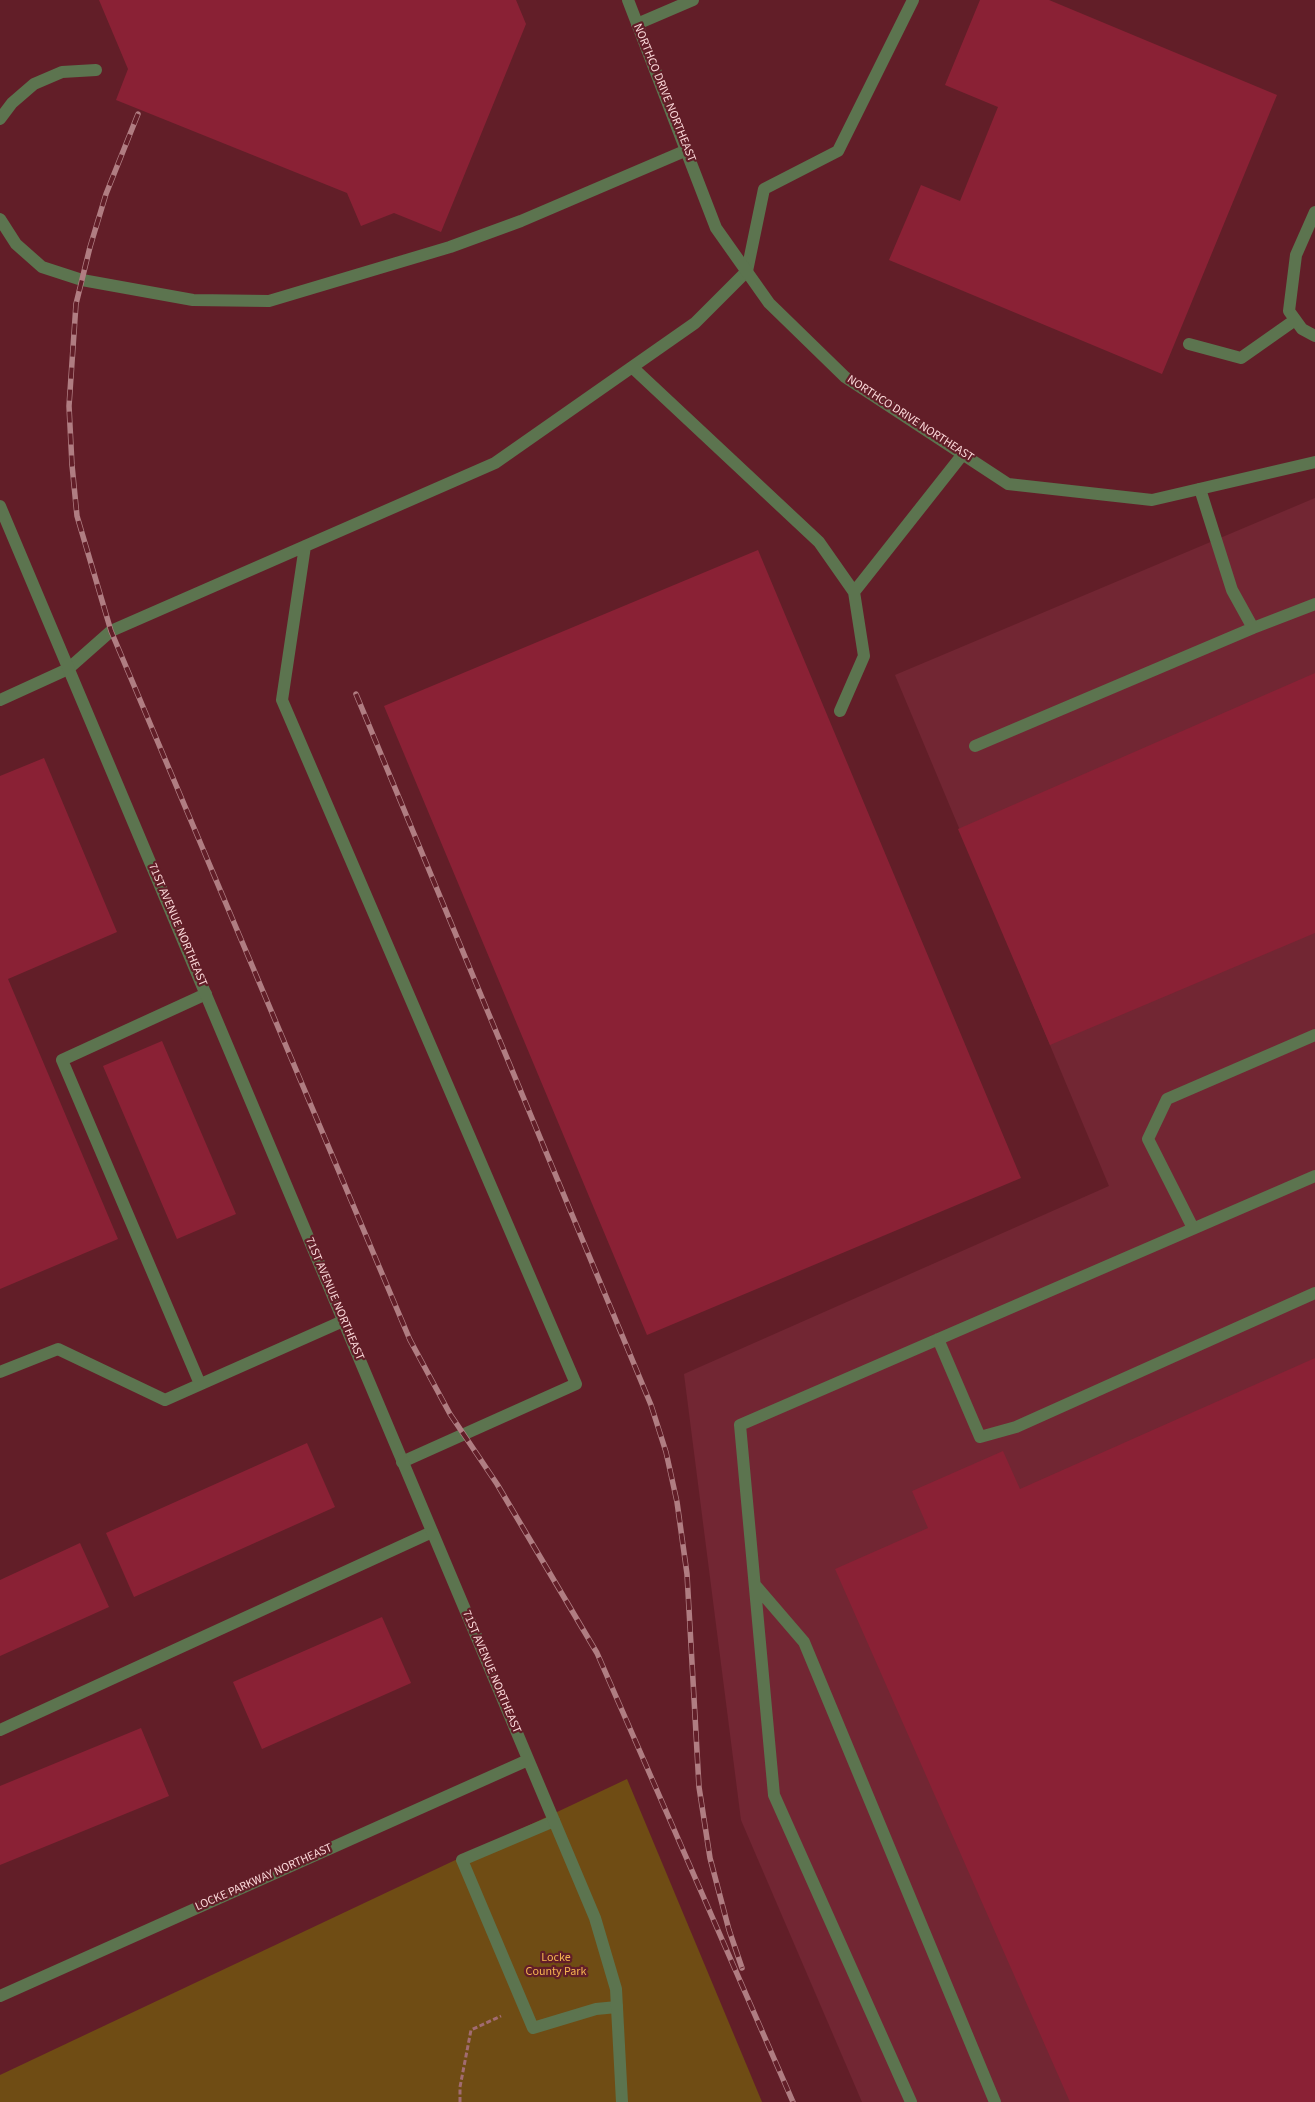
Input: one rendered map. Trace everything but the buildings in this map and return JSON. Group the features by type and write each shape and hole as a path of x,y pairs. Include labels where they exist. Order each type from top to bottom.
{"street":[{"name":"NORTHCO DRIVE NORTHEAST","path":"628,0 716,228 769,303 845,377 1008,484 1152,500 1315,462"},
{"path":"637,24 693,0"},
{"path":"0,700 68,669 111,631 495,463 694,323 747,272 764,189 838,151 913,0"},
{"path":"0,119 12,102 34,84 62,72 96,70"},
{"path":"0,219 16,244 42,267 82,280 193,300 269,301 450,247 521,221 687,150"},
{"path":"1315,212 1296,255 1289,311 1302,330 1315,336"},
{"path":"1189,344 1240,358 1295,320"},
{"path":"632,367 819,542 854,592 864,656 840,712"},
{"path":"854,592 962,454"},
{"path":"1200,488 1232,590 1253,628"},
{"name":"71ST AVENUE NORTHEAST","path":"0,506 3,520 206,994 594,1918 616,1989 622,2102"},
{"path":"305,546 282,700 576,1384 402,1462"},
{"path":"975,746 1253,628 1315,604"},
{"path":"200,1384 62,1060 206,994"},
{"path":"1193,1228 1148,1139 1167,1099 1315,1036"},
{"path":"911,2102 774,1795 740,1425 1315,1176"},
{"path":"938,1339 980,1437 1016,1427 1315,1293"},
{"path":"0,1372 58,1349 165,1400 343,1321"},
{"path":"0,1730 432,1532"},
{"path":"755,1585 804,1642 995,2102"},
{"name":"LOCKE PARKWAY NORTHEAST","path":"0,1996 528,1760"},
{"path":"554,1821 462,1860 533,2028 596,2009 617,2007"}],"path":[{"path":"460,2102 460,2088 471,2030 524,2005"}],"shaded area":[{"path":"1315,498 1315,2102 862,2102 741,1820 684,1374 1109,1186 895,675"}],"green space":[{"name":"Locke County Park","path":"627,1779 762,2102 0,2102 0,2075"}],"railway":[{"path":"138,114 106,194 76,304 69,406 77,516 111,631 410,1340 450,1414 497,1484 597,1653 793,2102"},
{"path":"356,694 651,1405 666,1452 677,1502 687,1574 699,1787 710,1858 729,1930 742,1968"}]}
